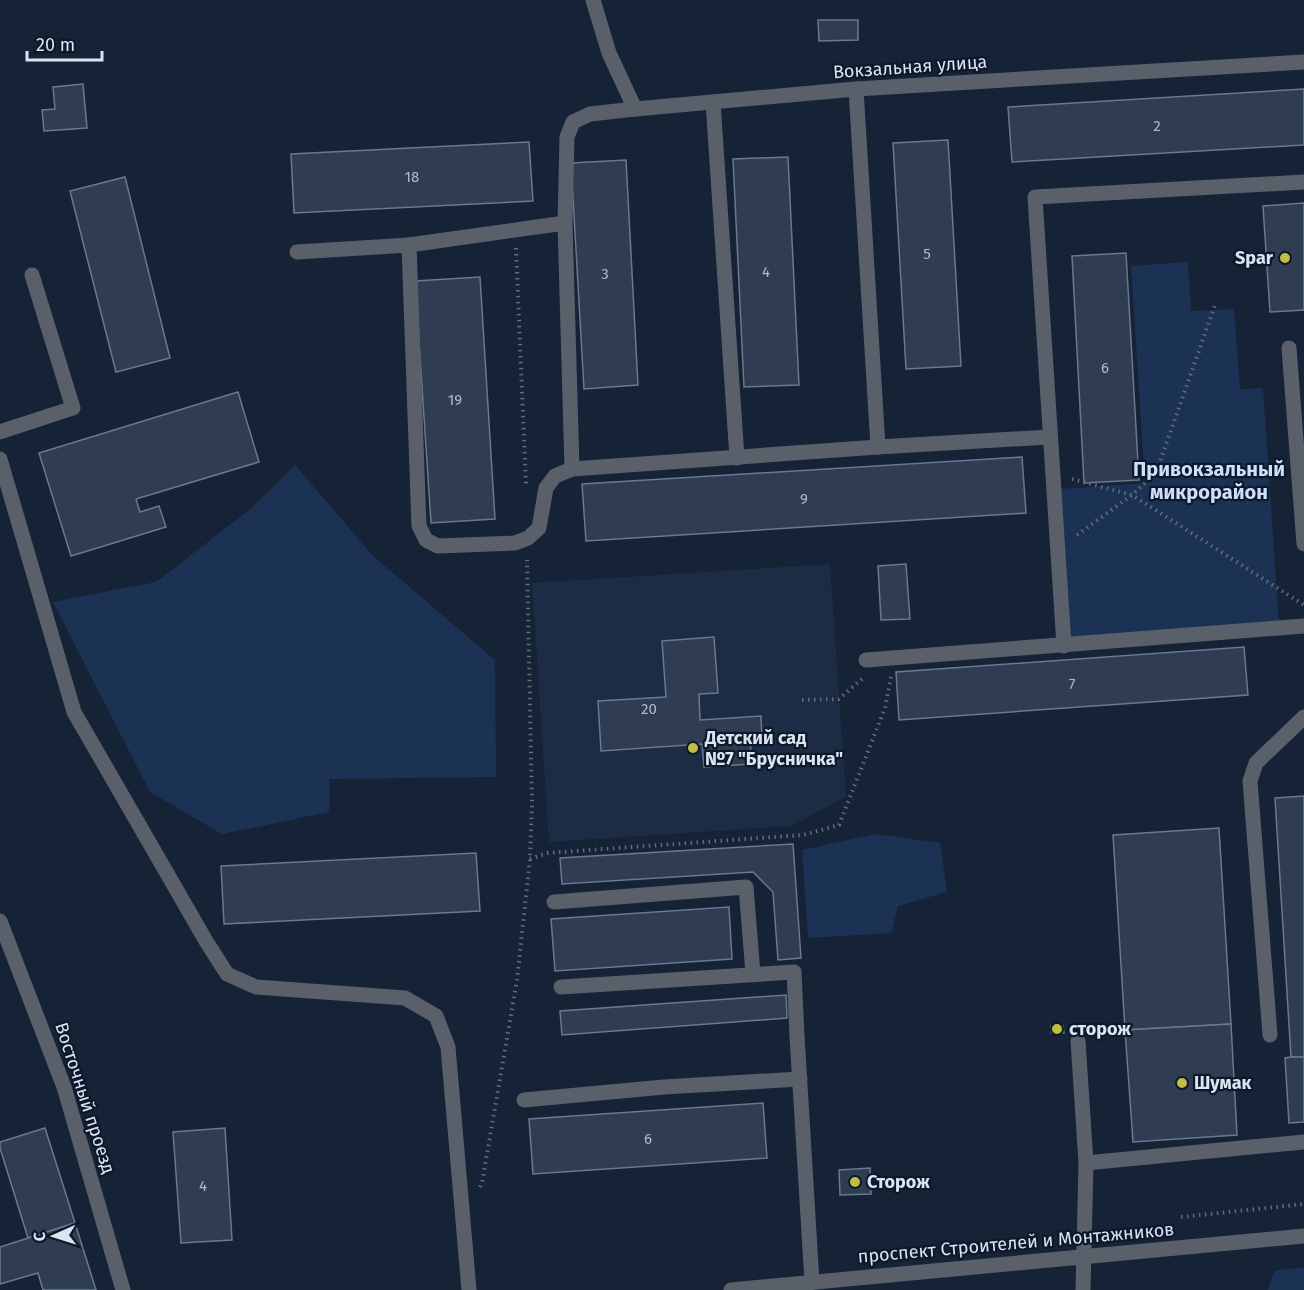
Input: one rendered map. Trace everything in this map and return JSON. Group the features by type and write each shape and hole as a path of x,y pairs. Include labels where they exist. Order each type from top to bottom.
{"street":[{"path":"593,0 609,53 635,108"},
{"name":"Вокзальная улица","path":"565,223 567,137 573,122 590,114 856,89 1304,62"},
{"path":"856,89 878,447"},
{"path":"714,102 737,458"},
{"path":"1064,646 1035,197 1304,182"},
{"path":"297,252 409,245 565,223 572,469"},
{"path":"409,245 419,526 426,540 438,546 515,543 528,538 539,528 546,488 555,476 572,469 1050,437"},
{"path":"0,432 73,408 32,275"},
{"path":"1289,348 1304,544"},
{"path":"0,459 74,712 227,974 256,987 405,998 436,1016 448,1047 469,1290"},
{"path":"866,660 1304,626"},
{"path":"1270,1035 1250,782 1256,763 1304,717"},
{"path":"554,902 746,887 753,974"},
{"name":"Восточный проезд","path":"0,921 64,1087 123,1290"},
{"path":"561,987 794,972 812,1282"},
{"path":"1078,1041 1086,1163 1083,1290"},
{"path":"524,1100 664,1087 800,1079"},
{"path":"1086,1163 1304,1142"},
{"name":"проспект Строителей и Монтажников","path":"731,1290 1304,1236"}],"path":[{"path":"515,231 526,491"},
{"path":"1057,548 1132,495 1156,473 1215,306"},
{"path":"1052,474 1132,495 1304,605"},
{"path":"462,1212 482,1183 517,980 530,859 532,803 526,586 528,538"},
{"path":"530,859 547,853 803,835 839,825 885,708 894,658"},
{"path":"802,700 839,699"},
{"path":"1181,1217 1304,1204"}],"shaded area":[{"path":"1188,262 1191,311 1234,309 1240,389 1263,388 1279,624 1070,638 1060,489 1145,483 1131,266"},
{"path":"295,465 373,556 495,660 496,777 329,779 329,812 222,834 150,792 53,602 156,582 249,510"},
{"name":"Детский сад №7 \"Брусничка\"","path":"830,564 846,797 791,826 549,842 532,583"},
{"path":"875,834 940,843 947,892 898,906 891,933 808,938 802,850"},
{"path":"1304,1267 1304,1290 1268,1290 1274,1271"}],"building":[{"path":"818,20 858,20 858,40 819,41"},
{"path":"83,84 87,128 44,131 42,110 55,109 53,87"},
{"path":"1304,89 1304,145 1012,162 1008,107"},
{"path":"948,140 961,366 906,369 893,143"},
{"path":"529,142 533,201 294,213 291,154"},
{"path":"788,157 799,385 744,387 733,159"},
{"path":"626,160 638,385 584,389 571,163"},
{"path":"125,177 170,358 116,372 70,191"},
{"name":"Spar","path":"1304,203 1304,310 1270,312 1263,206"},
{"path":"1126,253 1139,480 1084,483 1072,256"},
{"path":"480,277 495,519 431,523 415,281"},
{"path":"238,392 259,462 136,499 140,512 159,506 166,527 71,556 39,453"},
{"path":"1022,457 1026,513 586,541 582,484"},
{"path":"906,564 910,619 881,620 878,566"},
{"path":"714,637 718,693 699,694 700,720 761,716 762,739 750,740 752,764 704,767 702,744 601,751 598,701 666,697 662,641"},
{"path":"1244,647 1248,695 899,720 896,672"},
{"path":"1304,796 1304,1057 1291,1057 1275,798"},
{"path":"1219,828 1231,1024 1125,1030 1113,835"},
{"path":"793,844 801,958 778,960 773,892 753,872 562,884 560,858"},
{"path":"476,853 480,911 224,924 221,866"},
{"path":"729,907 732,959 555,971 551,919"},
{"path":"786,995 787,1018 562,1035 560,1011"},
{"name":"Шумак","path":"1231,1024 1237,1135 1133,1142 1125,1030"},
{"name":"сторож","path":"1051,1026 1063,1026 1064,1033 1051,1033"},
{"path":"1304,1057 1304,1122 1289,1123 1285,1058"},
{"path":"763,1103 767,1158 533,1174 529,1119"},
{"path":"45,1128 75,1223 28,1238 0,1142"},
{"path":"225,1128 232,1240 181,1243 173,1132"},
{"name":"Сторож","path":"870,1168 871,1194 840,1195 839,1170"},
{"path":"75,1223 96,1290 43,1290 38,1273 0,1284 0,1247"}],"place":[{"name":"Spar","path":"1285,258"},
{"name":"Детский сад №7 \"Брусничка\"","path":"693,748"},
{"name":"сторож","path":"1057,1029"},
{"name":"Шумак","path":"1182,1083"},
{"name":"Сторож","path":"855,1182"}],"district":[{"name":"Привокзальный микрорайон","path":"1209,480"}]}
